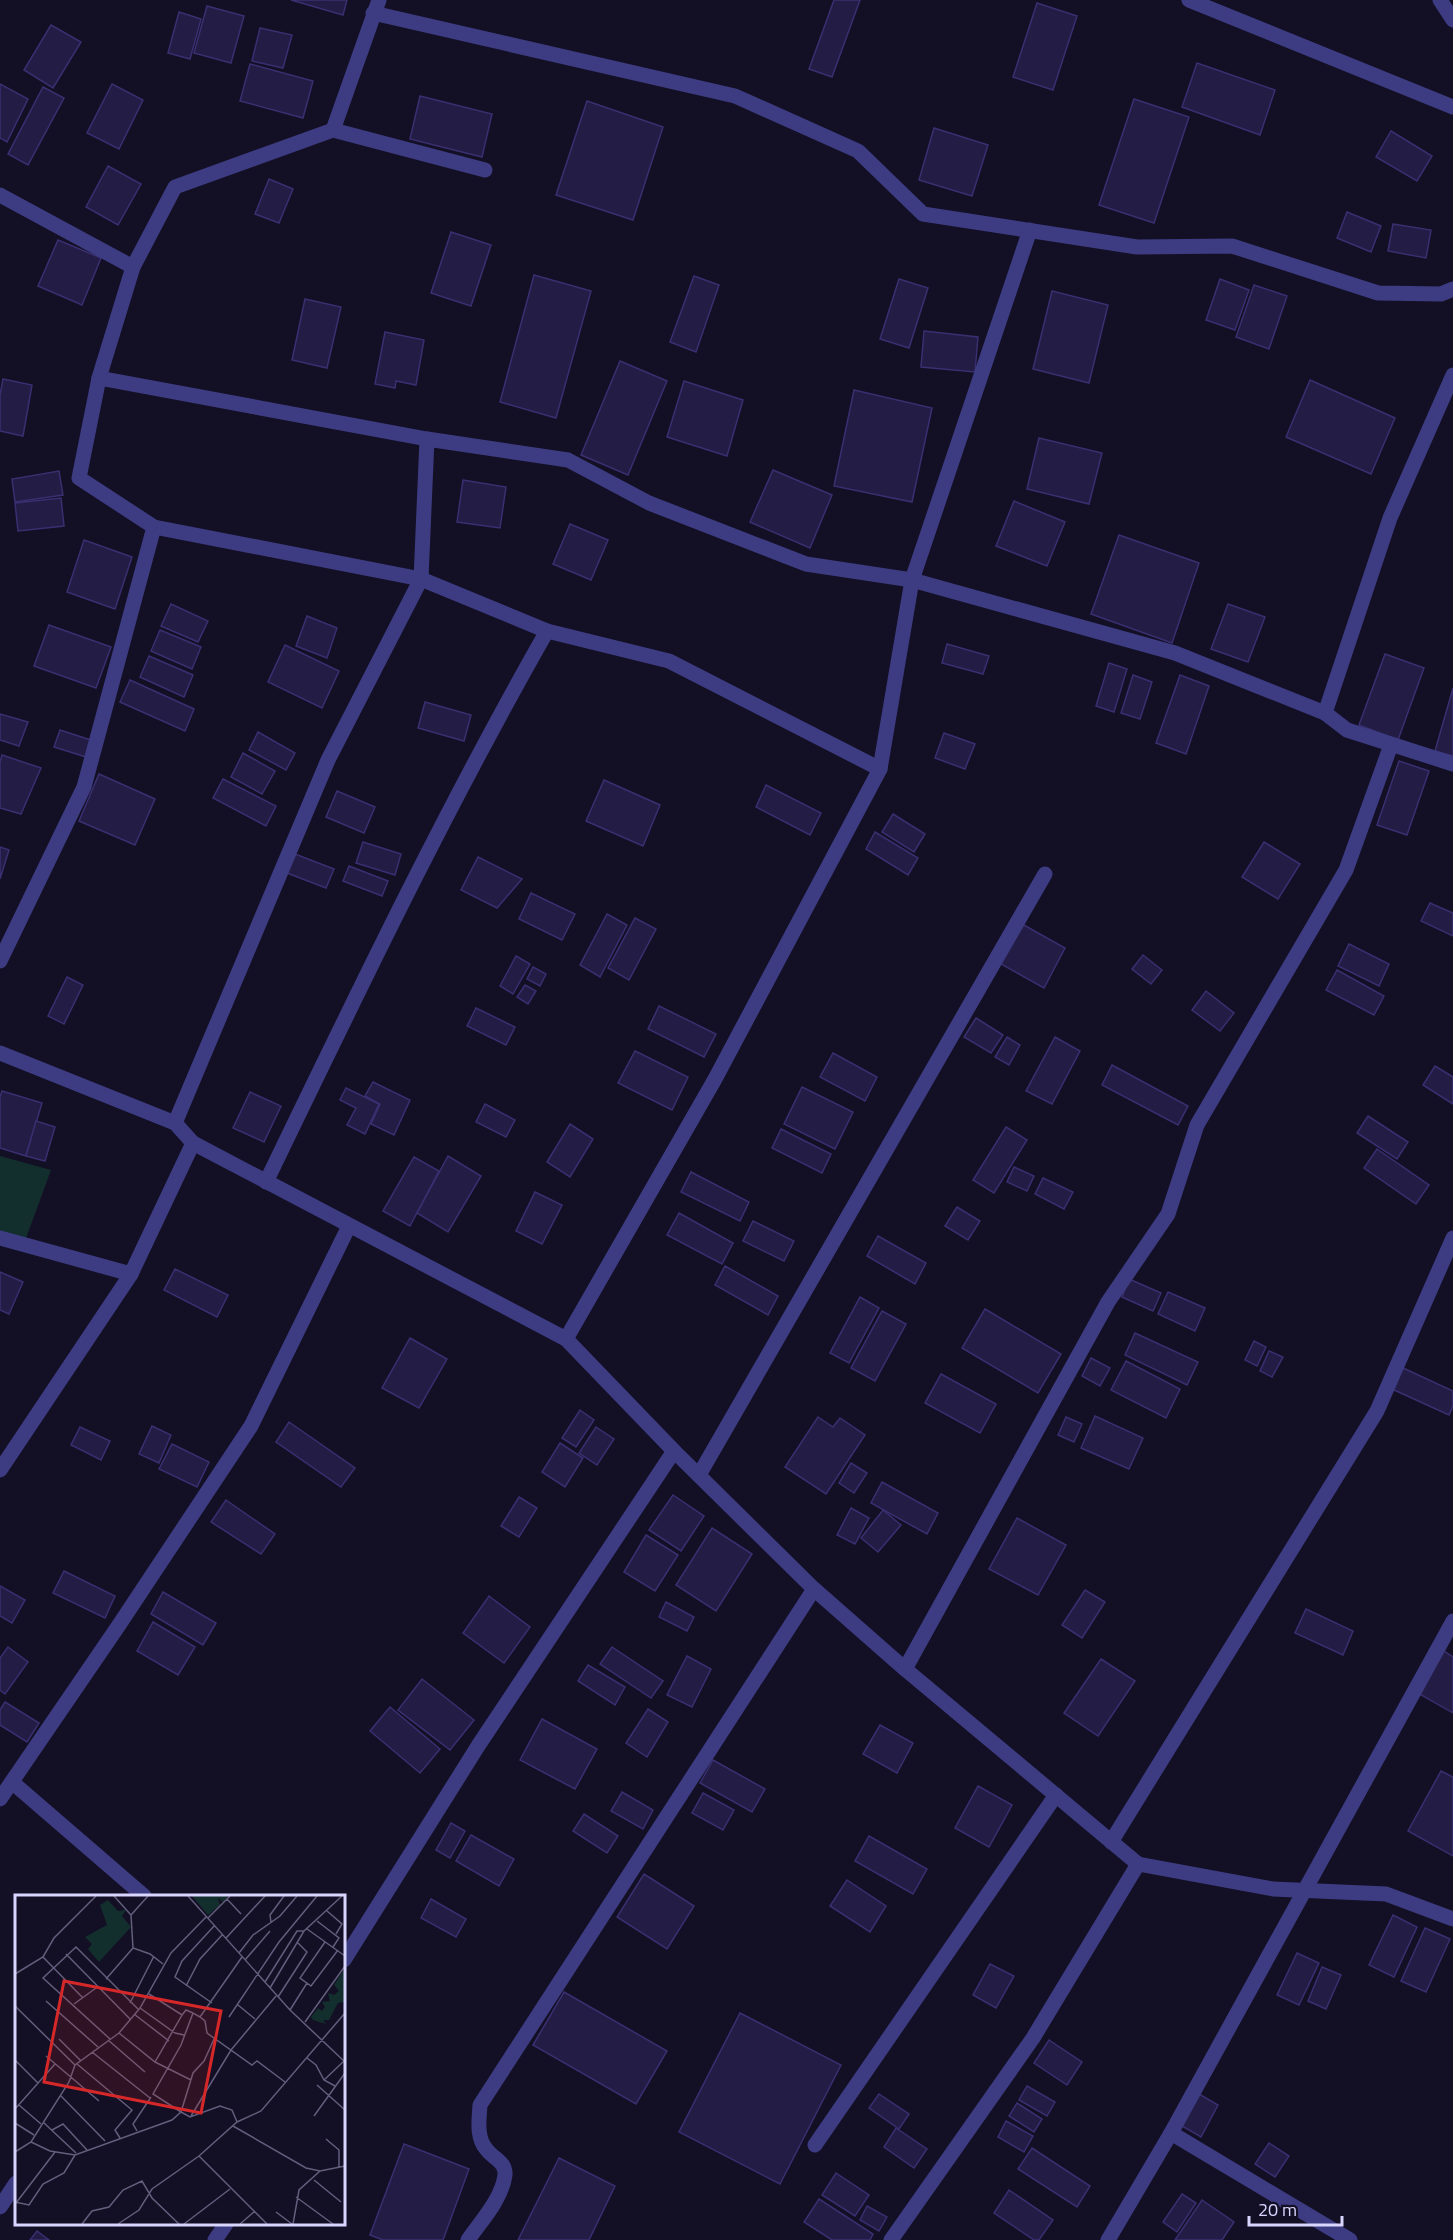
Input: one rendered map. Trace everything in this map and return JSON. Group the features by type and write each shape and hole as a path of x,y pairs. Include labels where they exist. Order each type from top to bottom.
{"street":[{"path":"1189,0 1453,107"},
{"path":"1440,0 1453,20"},
{"path":"333,130 376,7 735,96 858,151 923,214 1137,247 1232,246 1378,293 1441,294 1453,289"},
{"path":"485,171 333,130 176,187 133,267 99,378 79,478 154,527 421,579 547,631 669,661 880,770"},
{"path":"0,195 133,267"},
{"path":"567,1339 715,1079 880,770 912,580 1030,230"},
{"path":"1325,713 1390,518 1453,375"},
{"path":"99,378 427,439 568,460 649,503 806,564 912,580 1175,653 1325,713 1347,730 1453,764"},
{"path":"175,1123 328,760 421,579 427,439"},
{"path":"0,961 84,787 154,527"},
{"path":"266,1182 379,949 492,727 547,631"},
{"path":"905,1669 1108,1302 1168,1215 1197,1125 1346,870 1390,745"},
{"path":"699,1475 1045,874"},
{"path":"0,1053 175,1123 193,1143 567,1339 674,1451 814,1589 905,1669 1138,1864 1273,1889 1386,1894 1453,1918"},
{"path":"0,1470 131,1274 193,1143"},
{"path":"0,1799 251,1426 349,1226"},
{"path":"0,1238 131,1274"},
{"path":"1111,1842 1377,1411 1453,1238"},
{"path":"345,1958 478,1746 674,1451"},
{"path":"468,2240 498,2196 505,2174 501,2161 486,2150 478,2128 480,2106 814,1589"},
{"path":"1108,2240 1171,2133 1453,1621"},
{"path":"12,1782 143,1895"},
{"path":"815,2145 1056,1795"},
{"path":"891,2240 1033,2038 1138,1864"},
{"path":"1171,2133 1350,2240"},
{"path":"0,2208 15,2185"},
{"path":"215,2240 225,2225"}],"green space":[{"path":"0,1156 51,1170 25,1241 0,1234"}],"building":[{"path":"291,0 347,0 343,15"},
{"path":"834,0 860,0 832,77 809,69"},
{"path":"1037,3 1077,16 1053,90 1013,77"},
{"path":"207,6 244,16 231,63 194,53"},
{"path":"179,12 201,19 190,59 168,53"},
{"path":"51,25 81,42 53,88 24,70"},
{"path":"260,28 292,35 283,68 252,61"},
{"path":"1197,63 1275,90 1260,135 1182,107"},
{"path":"250,64 313,81 303,118 240,101"},
{"path":"0,84 28,99 7,142 0,138"},
{"path":"112,84 143,100 119,149 87,133"},
{"path":"43,87 64,98 28,165 8,154"},
{"path":"420,96 492,114 482,157 410,139"},
{"path":"1134,99 1189,117 1154,223 1099,205"},
{"path":"587,101 663,127 633,220 556,195"},
{"path":"934,128 988,145 972,196 919,180"},
{"path":"1391,131 1432,156 1417,181 1376,157"},
{"path":"108,166 141,184 118,225 86,207"},
{"path":"269,179 293,189 279,223 255,214"},
{"path":"1347,212 1381,226 1371,252 1337,238"},
{"path":"1393,224 1431,230 1426,258 1388,251"},
{"path":"451,232 491,245 471,306 431,293"},
{"path":"58,240 101,258 82,305 38,286"},
{"path":"534,275 591,291 556,418 500,402"},
{"path":"694,276 719,285 696,352 670,342"},
{"path":"899,279 928,288 909,348 880,339"},
{"path":"1220,279 1249,290 1235,330 1206,320"},
{"path":"1254,285 1287,296 1269,349 1236,337"},
{"path":"1052,291 1108,305 1089,383 1033,369"},
{"path":"305,299 341,307 327,368 292,360"},
{"path":"924,331 978,337 975,372 921,367"},
{"path":"385,332 424,340 416,385 396,381 395,388 375,384"},
{"path":"620,361 667,381 628,475 581,455"},
{"path":"3,379 32,385 23,436 0,431 0,395"},
{"path":"1310,380 1395,418 1371,474 1286,437"},
{"path":"684,381 743,400 727,456 667,437"},
{"path":"854,390 932,408 912,502 834,486"},
{"path":"1039,438 1102,453 1089,504 1027,489"},
{"path":"773,470 832,495 810,548 750,522"},
{"path":"59,471 63,495 15,502 12,479"},
{"path":"463,480 506,487 500,528 457,522"},
{"path":"61,498 64,526 18,531 15,503"},
{"path":"1014,501 1065,522 1047,566 996,546"},
{"path":"570,524 608,540 591,580 553,564"},
{"path":"1119,535 1199,563 1172,643 1091,614"},
{"path":"84,540 132,557 115,609 67,592"},
{"path":"171,604 208,621 198,642 161,626"},
{"path":"1228,604 1265,617 1248,662 1211,649"},
{"path":"307,616 337,628 327,658 296,646"},
{"path":"49,625 111,647 96,688 34,666"},
{"path":"160,630 201,647 192,669 151,651"},
{"path":"947,644 989,656 983,674 942,663"},
{"path":"285,645 339,671 322,708 268,682"},
{"path":"1385,654 1424,668 1398,740 1359,725"},
{"path":"149,656 193,675 184,697 140,677"},
{"path":"1109,663 1127,669 1114,712 1096,706"},
{"path":"1133,675 1152,682 1140,719 1121,713"},
{"path":"1180,675 1209,686 1186,754 1156,743"},
{"path":"130,680 194,709 185,731 120,702"},
{"path":"1453,688 1453,756 1435,751"},
{"path":"425,702 471,715 464,741 418,728"},
{"path":"0,714 28,722 19,746 0,740"},
{"path":"60,730 91,740 86,757 54,747"},
{"path":"258,732 295,753 286,770 249,750"},
{"path":"944,733 975,744 965,769 935,758"},
{"path":"243,753 275,771 262,794 231,777"},
{"path":"2,755 41,768 21,814 0,808"},
{"path":"1399,761 1429,771 1407,835 1377,825"},
{"path":"99,774 155,799 135,845 79,821"},
{"path":"223,779 276,806 266,826 213,798"},
{"path":"604,780 660,805 643,846 586,821"},
{"path":"766,785 821,813 810,835 756,807"},
{"path":"337,791 375,807 364,833 326,817"},
{"path":"893,814 925,834 914,852 882,832"},
{"path":"875,832 918,858 908,875 866,849"},
{"path":"363,842 401,854 395,875 356,863"},
{"path":"1264,842 1300,864 1278,899 1242,877"},
{"path":"0,847 9,850 0,879"},
{"path":"295,854 334,869 326,888 287,873"},
{"path":"478,857 522,879 497,908 461,890"},
{"path":"349,866 388,881 382,896 343,881"},
{"path":"531,893 575,914 562,940 519,919"},
{"path":"1430,903 1453,913 1453,936 1421,921"},
{"path":"607,914 627,925 600,977 580,965"},
{"path":"635,918 656,929 629,980 608,968"},
{"path":"1022,924 1065,948 1044,988 1001,964"},
{"path":"1349,944 1389,964 1379,986 1338,966"},
{"path":"1143,955 1162,970 1151,984 1132,969"},
{"path":"516,956 530,964 513,994 500,986"},
{"path":"533,967 546,974 540,986 527,979"},
{"path":"1337,970 1384,996 1374,1015 1326,990"},
{"path":"67,977 83,985 64,1024 48,1016"},
{"path":"525,985 536,991 528,1004 517,997"},
{"path":"1206,991 1234,1013 1220,1031 1192,1010"},
{"path":"659,1006 716,1034 704,1057 648,1029"},
{"path":"476,1008 515,1027 506,1045 467,1026"},
{"path":"976,1018 1003,1035 991,1053 964,1037"},
{"path":"1007,1037 1020,1045 1009,1065 995,1057"},
{"path":"1055,1037 1080,1051 1052,1104 1026,1091"},
{"path":"635,1051 688,1077 672,1110 618,1083"},
{"path":"833,1053 877,1077 865,1101 820,1077"},
{"path":"1112,1065 1188,1106 1178,1125 1102,1085"},
{"path":"1435,1066 1453,1077 1453,1104 1423,1085"},
{"path":"373,1082 410,1100 394,1135 371,1124 380,1104 365,1096"},
{"path":"802,1087 853,1112 835,1149 784,1124"},
{"path":"346,1088 379,1104 365,1134 347,1125 356,1108 340,1100"},
{"path":"2,1091 42,1103 26,1156 0,1148"},
{"path":"250,1092 281,1106 264,1142 233,1128"},
{"path":"485,1104 515,1120 506,1137 476,1122"},
{"path":"1368,1116 1408,1142 1397,1159 1357,1133"},
{"path":"36,1121 55,1127 45,1161 26,1156"},
{"path":"570,1124 593,1139 570,1177 547,1162"},
{"path":"1006,1127 1027,1140 994,1193 973,1180"},
{"path":"781,1129 831,1154 822,1173 772,1148"},
{"path":"1377,1149 1429,1185 1416,1204 1364,1168"},
{"path":"448,1156 481,1176 448,1232 417,1213"},
{"path":"414,1157 439,1171 410,1226 383,1211"},
{"path":"1014,1167 1034,1176 1027,1191 1007,1182"},
{"path":"691,1172 749,1202 740,1221 681,1192"},
{"path":"1043,1178 1073,1192 1064,1209 1035,1194"},
{"path":"535,1192 562,1205 542,1244 516,1231"},
{"path":"957,1207 980,1221 968,1240 945,1226"},
{"path":"679,1213 733,1243 722,1264 667,1235"},
{"path":"753,1221 794,1241 784,1261 743,1241"},
{"path":"878,1236 926,1263 915,1284 867,1256"},
{"path":"725,1266 778,1296 768,1315 715,1285"},
{"path":"175,1269 228,1295 217,1317 164,1290"},
{"path":"0,1272 23,1282 9,1314 0,1310"},
{"path":"1129,1279 1161,1293 1153,1311 1122,1297"},
{"path":"1168,1292 1205,1308 1195,1331 1158,1314"},
{"path":"860,1297 879,1308 849,1363 830,1353"},
{"path":"985,1309 1061,1354 1038,1393 962,1348"},
{"path":"882,1311 906,1324 875,1381 851,1368"},
{"path":"1135,1333 1198,1362 1187,1385 1125,1355"},
{"path":"410,1338 447,1359 419,1408 382,1388"},
{"path":"1254,1341 1266,1347 1257,1366 1245,1360"},
{"path":"1269,1351 1283,1357 1272,1377 1260,1371"},
{"path":"1091,1358 1110,1368 1100,1386 1082,1376"},
{"path":"1126,1361 1180,1389 1166,1418 1111,1390"},
{"path":"1401,1367 1453,1391 1453,1406 1449,1415 1392,1389"},
{"path":"941,1374 996,1404 980,1433 925,1403"},
{"path":"580,1410 594,1420 576,1447 562,1438"},
{"path":"1095,1416 1143,1438 1129,1469 1081,1448"},
{"path":"818,1417 833,1427 840,1418 865,1435 826,1494 785,1467"},
{"path":"1066,1417 1082,1424 1074,1442 1058,1435"},
{"path":"289,1422 355,1468 341,1487 276,1442"},
{"path":"152,1426 171,1435 159,1463 139,1454"},
{"path":"80,1427 110,1441 101,1460 71,1445"},
{"path":"596,1427 614,1439 597,1465 579,1453"},
{"path":"560,1443 583,1458 565,1487 542,1472"},
{"path":"172,1444 209,1462 197,1487 159,1469"},
{"path":"851,1463 867,1473 854,1493 839,1483"},
{"path":"882,1482 938,1513 927,1534 871,1503"},
{"path":"673,1495 704,1516 681,1551 649,1530"},
{"path":"519,1497 537,1508 519,1537 501,1526"},
{"path":"226,1500 275,1534 261,1554 211,1522"},
{"path":"851,1508 869,1518 855,1544 837,1535"},
{"path":"883,1510 901,1525 878,1552 861,1538"},
{"path":"1017,1518 1066,1545 1038,1595 989,1569"},
{"path":"712,1528 752,1554 716,1611 676,1585"},
{"path":"646,1535 678,1555 655,1591 624,1572"},
{"path":"64,1571 115,1596 105,1618 53,1593"},
{"path":"0,1586 25,1600 12,1623 0,1616"},
{"path":"1085,1590 1105,1602 1082,1638 1062,1625"},
{"path":"163,1592 216,1623 203,1645 151,1614"},
{"path":"489,1596 530,1627 504,1663 463,1633"},
{"path":"666,1602 694,1617 687,1631 659,1617"},
{"path":"1306,1609 1353,1631 1343,1655 1295,1633"},
{"path":"153,1622 195,1647 178,1675 137,1651"},
{"path":"8,1647 28,1662 5,1694 0,1690 0,1658"},
{"path":"612,1647 663,1681 651,1698 600,1664"},
{"path":"1441,1649 1453,1657 1453,1713 1416,1692"},
{"path":"687,1656 711,1669 692,1707 667,1695"},
{"path":"1101,1659 1135,1681 1098,1736 1064,1713"},
{"path":"588,1665 625,1687 615,1705 578,1681"},
{"path":"422,1679 474,1720 450,1750 398,1710"},
{"path":"5,1702 39,1723 27,1742 0,1725 0,1710"},
{"path":"390,1707 440,1749 420,1773 370,1731"},
{"path":"648,1709 668,1722 647,1757 626,1743"},
{"path":"542,1719 597,1749 575,1789 520,1760"},
{"path":"880,1725 913,1743 897,1773 863,1754"},
{"path":"713,1760 765,1789 752,1812 700,1783"},
{"path":"1441,1771 1453,1777 1453,1856 1408,1831"},
{"path":"978,1786 1012,1805 989,1847 955,1828"},
{"path":"622,1792 653,1810 643,1829 611,1811"},
{"path":"703,1793 734,1810 723,1830 692,1813"},
{"path":"584,1814 618,1836 607,1853 573,1831"},
{"path":"451,1823 465,1831 450,1858 436,1850"},
{"path":"471,1835 514,1859 499,1886 456,1861"},
{"path":"869,1836 927,1869 913,1894 855,1861"},
{"path":"644,1874 694,1906 667,1949 617,1917"},
{"path":"847,1880 886,1906 870,1932 830,1906"},
{"path":"431,1899 466,1919 456,1937 421,1918"},
{"path":"1393,1915 1417,1927 1394,1977 1369,1965"},
{"path":"1425,1928 1450,1939 1426,1992 1401,1981"},
{"path":"1297,1953 1319,1963 1299,2005 1277,1995"},
{"path":"990,1964 1014,1976 996,2008 973,1995"},
{"path":"1322,1967 1341,1975 1326,2009 1308,2001"},
{"path":"564,1992 667,2051 636,2104 533,2045"},
{"path":"740,2013 841,2065 780,2184 679,2132"},
{"path":"1049,2040 1082,2062 1067,2085 1034,2063"},
{"path":"1027,2086 1055,2102 1047,2116 1019,2100"},
{"path":"879,2094 909,2114 899,2129 869,2108"},
{"path":"1199,2094 1218,2105 1201,2137 1182,2126"},
{"path":"1017,2103 1042,2119 1034,2132 1009,2116"},
{"path":"1006,2121 1033,2136 1024,2152 998,2137"},
{"path":"896,2128 927,2149 914,2168 884,2147"},
{"path":"1269,2143 1289,2156 1275,2177 1255,2164"},
{"path":"404,2144 469,2169 443,2240 383,2240 370,2235"},
{"path":"1032,2148 1090,2186 1077,2207 1018,2169"},
{"path":"559,2158 615,2186 589,2240 518,2240"},
{"path":"836,2173 869,2195 855,2216 822,2195"},
{"path":"1009,2190 1053,2220 1039,2240 1034,2240 994,2213"},
{"path":"1182,2194 1196,2203 1177,2232 1163,2222"},
{"path":"819,2199 873,2234 870,2240 832,2240 804,2222"},
{"path":"1202,2200 1234,2222 1222,2240 1175,2240"},
{"path":"867,2206 887,2217 879,2231 860,2220"},
{"path":"37,2231 49,2240 30,2240"}]}
